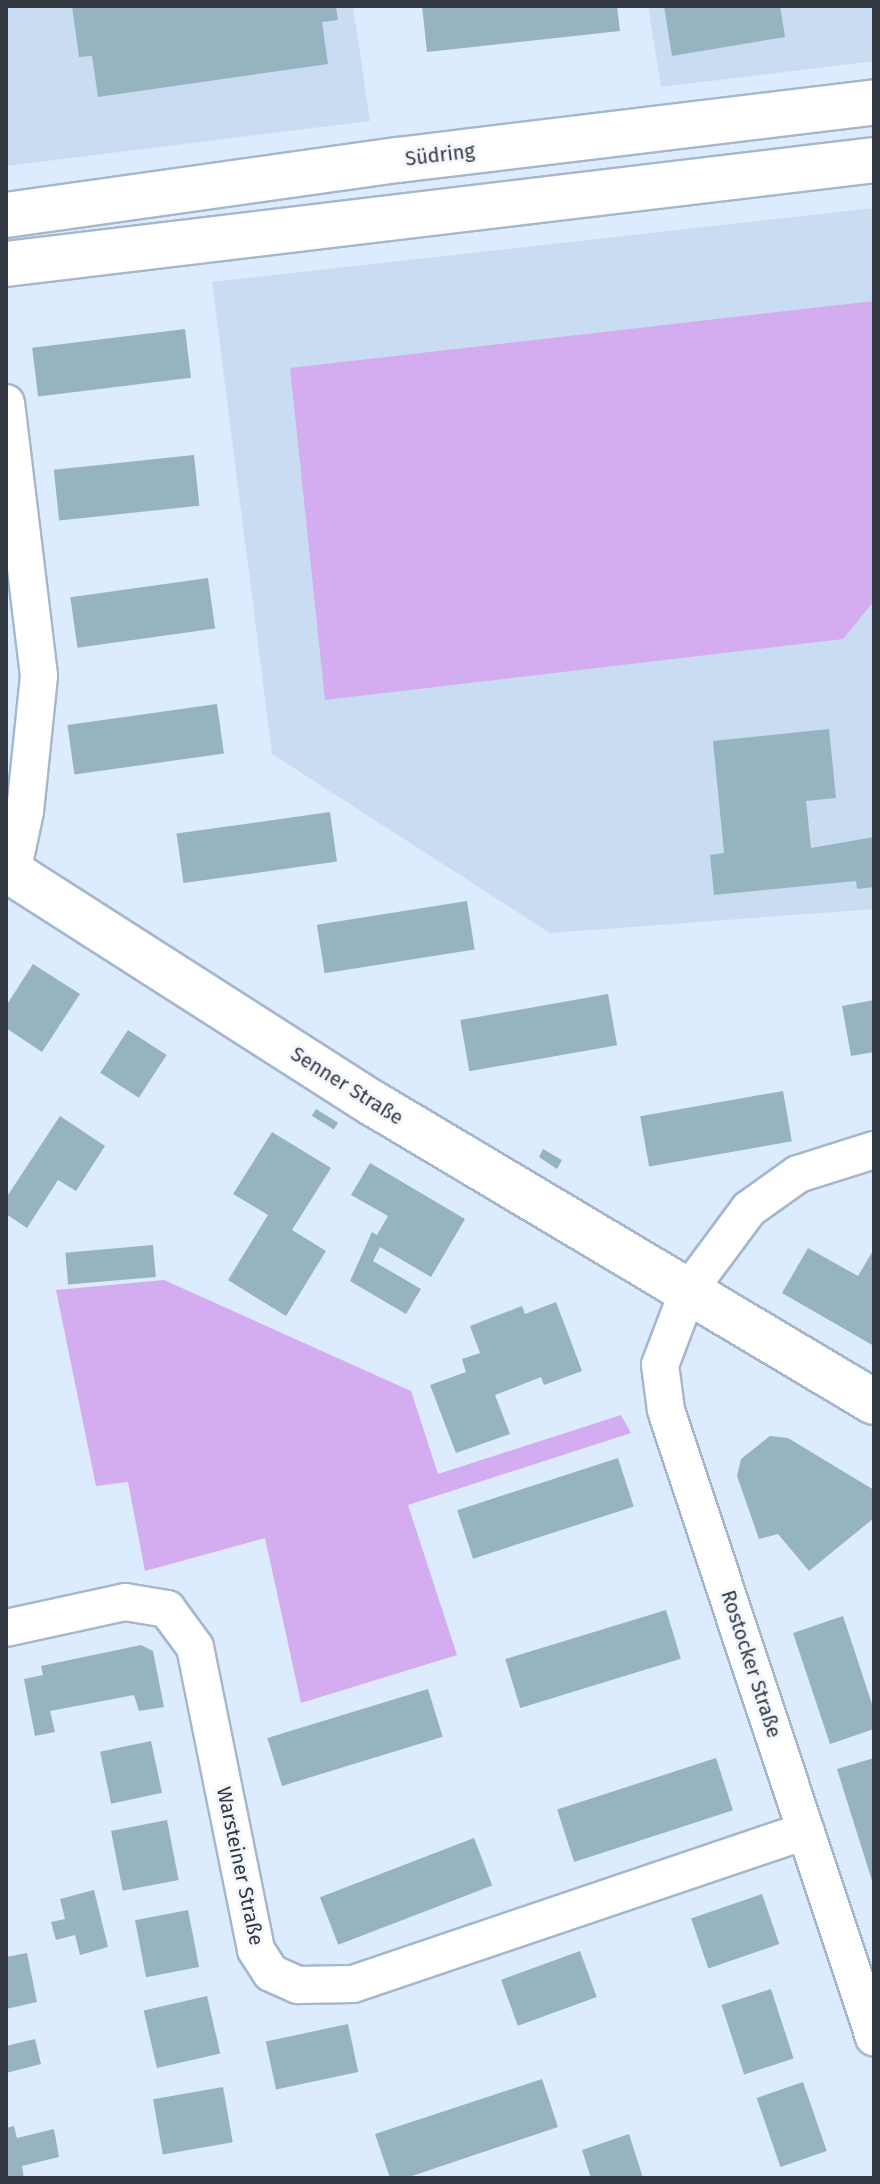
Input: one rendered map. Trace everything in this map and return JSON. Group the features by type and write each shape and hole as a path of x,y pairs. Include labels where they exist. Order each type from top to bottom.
{"main road":[{"name":"Südring","path":"6,215 874,102"},
{"path":"6,264 874,160"},
{"name":"Senner Straße","path":"9,871 374,1104 874,1402"}],"street":[{"name":"Senner Straße","path":"6,403 39,676 25,811 9,871"},
{"path":"688,1291 749,1209 798,1174 874,1150"},
{"name":"Rostocker Straße","path":"688,1291 660,1365 666,1410 874,2037"},
{"name":"Warsteiner Straße","path":"6,1628 125,1602 167,1609 195,1647 256,1950 271,1973 298,1985 353,1984 806,1831"}],"shaded area":[{"path":"6,6 353,6 370,121 6,166"},
{"path":"648,6 874,6 874,61 661,87"},
{"path":"874,208 874,909 550,933 272,754 212,282"},
{"path":"874,301 874,601 843,639 325,700 290,368"},
{"path":"164,1280 411,1391 438,1474 621,1415 631,1433 408,1505 457,1655 301,1703 265,1538 145,1571 128,1482 96,1486 56,1290"}],"building":[{"path":"72,6 336,6 338,20 322,22 328,64 98,97 92,56 79,57"},
{"path":"422,6 617,6 620,31 427,52"},
{"path":"664,6 780,6 785,37 672,56"},
{"path":"185,329 191,378 38,396 32,348"},
{"path":"194,455 199,506 59,520 54,470"},
{"path":"208,578 215,629 77,648 70,597"},
{"path":"217,704 224,754 74,775 67,725"},
{"path":"829,729 836,798 806,801 811,848 874,837 874,887 857,889 856,881 714,895 710,855 724,853 713,741"},
{"path":"330,812 337,862 183,883 177,834"},
{"path":"467,901 475,949 325,973 317,925"},
{"path":"33,964 80,994 42,1052 6,1028 6,1006"},
{"path":"608,994 617,1045 469,1071 460,1020"},
{"path":"874,1000 874,1052 851,1056 842,1006"},
{"path":"128,1030 167,1055 139,1098 100,1073"},
{"path":"783,1091 792,1141 649,1166 640,1116"},
{"path":"316,1109 338,1123 334,1130 312,1116"},
{"path":"60,1116 105,1146 76,1191 58,1180 27,1228 6,1214 6,1198"},
{"path":"272,1132 331,1168 292,1230 326,1251 286,1316 228,1280 268,1215 233,1194"},
{"path":"543,1149 562,1160 557,1169 539,1157"},
{"path":"370,1163 465,1219 431,1277 380,1247 373,1261 421,1289 406,1314 350,1281 372,1232 377,1235 388,1216 351,1195"},
{"path":"153,1245 156,1277 68,1285 65,1253"},
{"path":"808,1248 858,1276 874,1249 874,1346 782,1293"},
{"path":"556,1302 582,1371 544,1385 541,1377 495,1395 510,1434 456,1453 430,1385 466,1372 462,1359 480,1353 470,1326 522,1306 525,1314"},
{"path":"770,1436 788,1438 874,1490 874,1518 809,1571 778,1534 759,1539 737,1476 741,1459"},
{"path":"618,1458 634,1507 473,1559 457,1510"},
{"path":"666,1610 681,1659 520,1708 505,1659"},
{"path":"843,1616 874,1710 874,1729 830,1744 793,1633"},
{"path":"141,1645 153,1651 164,1707 139,1711 134,1695 50,1711 55,1732 35,1736 24,1679 43,1675 41,1666"},
{"path":"428,1689 443,1737 282,1786 267,1738"},
{"path":"151,1741 162,1793 111,1804 100,1752"},
{"path":"716,1758 733,1810 574,1862 557,1810"},
{"path":"874,1758 874,1883 873,1884 837,1769"},
{"path":"167,1820 179,1880 123,1891 111,1831"},
{"path":"474,1838 492,1886 338,1945 320,1897"},
{"path":"94,1890 108,1947 80,1955 75,1935 56,1940 51,1922 65,1919 60,1899"},
{"path":"762,1894 779,1944 708,1969 691,1918"},
{"path":"188,1910 199,1967 146,1977 135,1920"},
{"path":"580,1951 597,1997 518,2026 501,1980"},
{"path":"27,1953 37,2002 6,2009 6,1957"},
{"path":"771,1989 794,2058 744,2074 722,2005"},
{"path":"207,1996 220,2053 157,2068 144,2011"},
{"path":"348,2024 358,2072 276,2089 266,2041"},
{"path":"35,2039 41,2064 6,2073 6,2046"},
{"path":"542,2079 558,2127 406,2178 390,2178 375,2134"},
{"path":"803,2082 827,2151 780,2167 757,2098"},
{"path":"223,2087 233,2142 163,2154 153,2099"},
{"path":"14,2126 17,2138 54,2129 59,2157 22,2166 24,2178 6,2178 6,2128"},
{"path":"629,2134 643,2178 591,2178 582,2150"}]}
